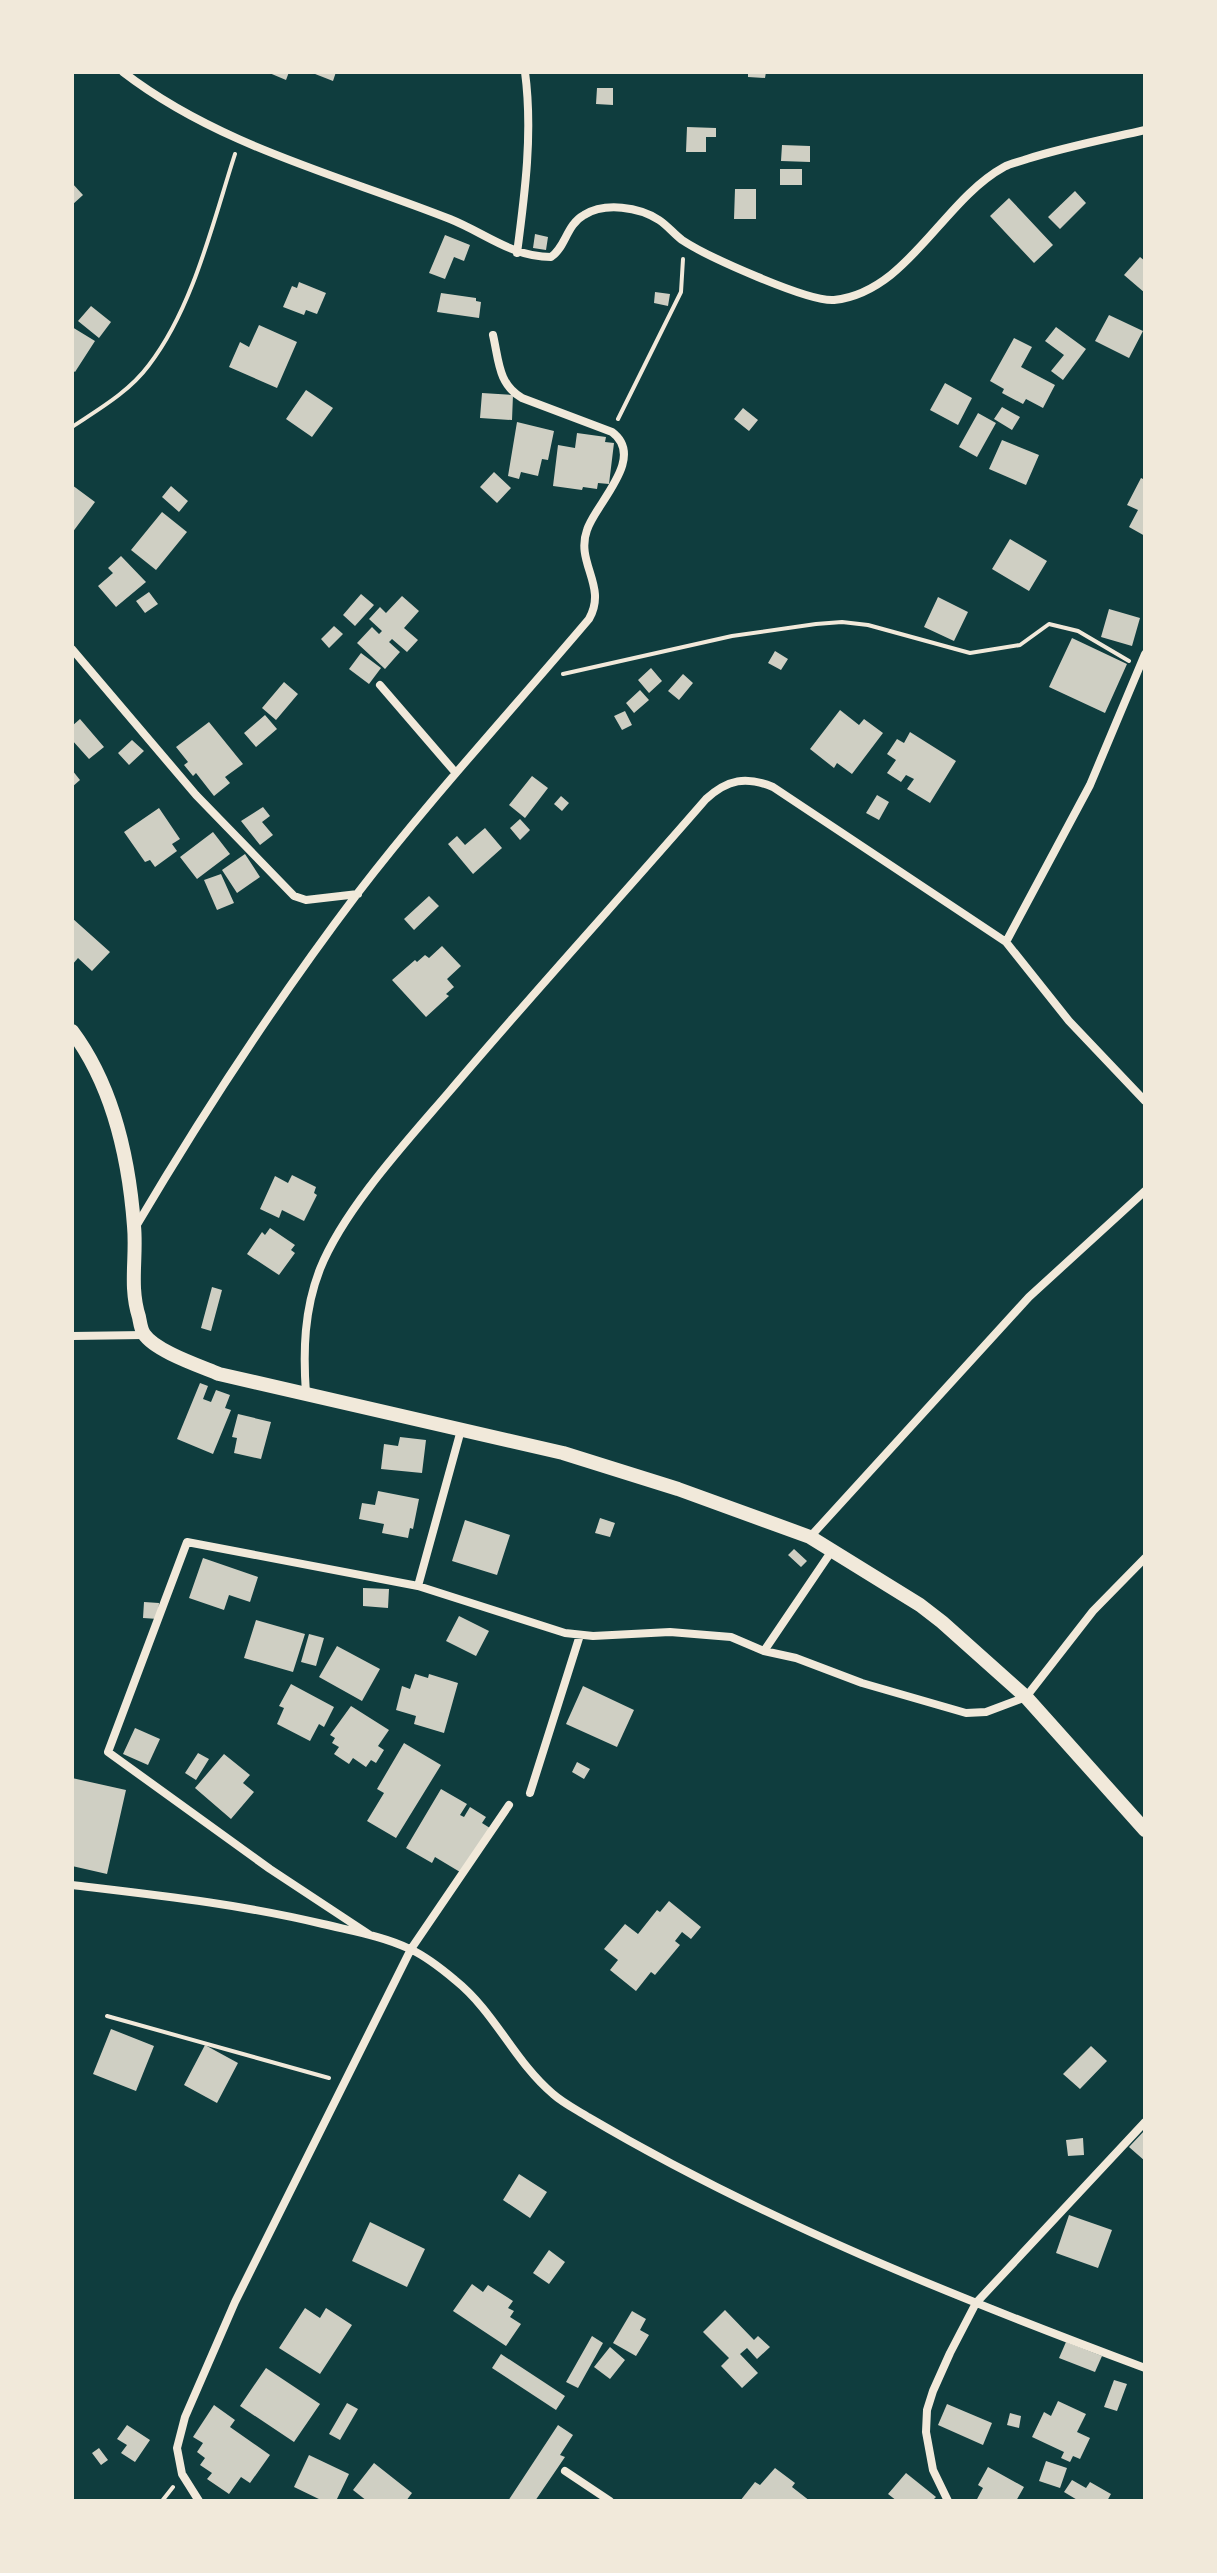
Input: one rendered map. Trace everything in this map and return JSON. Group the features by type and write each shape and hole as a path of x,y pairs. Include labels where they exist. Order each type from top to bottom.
{"street":[{"path":"123,72 152,94 240,140 453,220 517,253 551,257 582,215 609,208 635,209 658,219 683,241 802,296 832,300 861,294 889,278 965,198 1004,167 1044,154 1145,130"},
{"path":"517,253 528,141 525,72"},
{"path":"134,1229 231,1070 358,894 455,772 595,609 596,592 584,540 622,465 621,442 612,432 522,398 509,390 504,383 493,335"},
{"path":"72,649 196,795 294,896 306,900 358,894"},
{"path":"1006,942 1090,785 1145,654"},
{"path":"380,685 455,772"},
{"path":"306,1395 303,1350 308,1306 321,1267 345,1223 397,1153 494,1039 706,799 733,780 746,779 773,787 1006,942 1069,1021 1145,1101"},
{"path":"72,1031 90,1055 108,1099 125,1158 134,1229 133,1299 144,1335"},
{"path":"810,1537 1029,1297 1145,1191"},
{"path":"72,1336 144,1335 173,1355 219,1374 563,1453 678,1489 810,1537 920,1605 1026,1697 1145,1830"},
{"path":"418,1586 461,1430"},
{"path":"370,1935 270,1869 108,1752 187,1542 418,1586 565,1633 696,1633 731,1637 862,1683 966,1713 986,1712 1026,1697 1093,1611 1145,1558"},
{"path":"764,1651 831,1552"},
{"path":"530,1793 580,1635"},
{"path":"199,2501 182,2474 177,2448 185,2417 235,2302 411,1949 509,1805"},
{"path":"72,1885 210,1902 294,1917 370,1935 411,1949 475,1996 527,2066 553,2095 589,2117 688,2172 823,2237 976,2303 1145,2368"},
{"path":"948,2501 939,2486 926,2432 927,2410 950,2353 976,2303 1145,2122"},
{"path":"565,2471 610,2501"}],"path":[{"path":"72,427 122,393 149,366 170,331 192,285 240,140"},
{"path":"612,432 681,292 683,241"},
{"path":"537,679 732,636 842,622 868,625 970,653 1020,645 1049,624 1078,631 1141,665"},
{"path":"107,2016 343,2082"}],"building":[{"path":"267,72 289,72 286,80"},
{"path":"310,72 336,72 333,81"},
{"path":"748,72 766,72 765,78 748,77"},
{"path":"597,88 613,88 613,105 596,104"},
{"path":"687,127 716,128 716,137 706,137 706,152 686,152"},
{"path":"782,145 810,146 810,162 781,161"},
{"path":"780,169 802,169 802,185 780,185"},
{"path":"72,183 83,195 72,205"},
{"path":"735,189 756,189 756,219 734,219"},
{"path":"1075,191 1086,203 1060,229 1048,217"},
{"path":"1009,198 1053,245 1034,263 990,216"},
{"path":"535,234 548,237 546,250 533,248"},
{"path":"445,235 470,245 464,261 454,257 445,279 429,273"},
{"path":"1140,257 1145,261 1145,293 1124,275"},
{"path":"299,282 326,293 317,314 306,310 304,315 283,307 292,286 297,288"},
{"path":"655,292 670,294 668,306 654,303"},
{"path":"441,293 476,298 481,302 479,318 437,312"},
{"path":"91,306 111,322 99,338 78,321"},
{"path":"1109,315 1143,331 1129,358 1095,341"},
{"path":"259,325 297,342 277,388 229,367 240,342 249,347"},
{"path":"72,327 95,341 75,372 72,370"},
{"path":"1056,327 1086,349 1063,380 1051,371 1064,355 1045,341"},
{"path":"1014,338 1032,347 1021,367 1055,385 1043,408 1026,399 1023,404 1002,393 1004,389 990,381"},
{"path":"945,383 972,398 958,425 930,410"},
{"path":"306,390 333,408 312,437 286,419"},
{"path":"482,393 513,395 512,420 480,418"},
{"path":"1002,407 1020,417 1012,430 994,419"},
{"path":"743,408 758,420 749,431 734,419"},
{"path":"978,413 996,423 977,457 959,447"},
{"path":"517,422 554,431 548,460 542,459 538,476 521,472 519,479 508,476"},
{"path":"577,433 606,437 605,442 614,443 609,484 598,483 597,489 583,487 582,490 553,486 558,445 575,448"},
{"path":"1002,440 1039,455 1026,485 989,469"},
{"path":"494,472 511,488 497,503 480,487"},
{"path":"1141,478 1145,480 1145,536 1129,527 1138,510 1127,505"},
{"path":"72,485 95,502 72,533"},
{"path":"171,486 188,501 179,512 162,497"},
{"path":"162,512 187,532 156,570 131,550"},
{"path":"1010,539 1047,561 1029,591 992,569"},
{"path":"121,556 146,582 116,607 98,586 113,573 108,568"},
{"path":"149,592 158,604 145,613 136,601"},
{"path":"361,594 374,605 355,626 343,615"},
{"path":"402,596 419,611 404,628 418,640 407,652 392,639 389,642 400,652 385,669 357,643 372,627 379,634 382,631 369,619 380,607 386,613"},
{"path":"938,597 968,612 954,641 924,627"},
{"path":"1109,609 1140,618 1132,646 1101,637"},
{"path":"334,626 343,634 329,648 321,639"},
{"path":"1072,638 1127,664 1105,713 1049,687"},
{"path":"775,651 788,659 781,670 768,663"},
{"path":"361,653 381,668 369,684 349,669"},
{"path":"651,668 662,681 649,693 638,680"},
{"path":"683,674 693,683 679,700 668,691"},
{"path":"284,682 298,694 276,720 262,708"},
{"path":"640,690 649,700 634,713 626,703"},
{"path":"840,710 859,725 864,719 883,733 852,774 837,763 834,768 810,749"},
{"path":"625,711 632,725 622,730 614,716"},
{"path":"265,715 277,729 256,747 244,733"},
{"path":"80,719 104,747 89,759 72,740 72,726"},
{"path":"209,722 243,764 225,777 230,783 214,796 196,773 193,776 184,765 188,762 176,747"},
{"path":"910,732 956,761 930,803 907,789 914,779 906,775 901,782 887,773 896,760 887,754 897,739 904,743"},
{"path":"132,740 144,751 129,765 118,753"},
{"path":"72,770 80,780 72,787"},
{"path":"532,776 548,788 525,818 509,805"},
{"path":"877,795 889,802 879,820 866,813"},
{"path":"561,796 569,803 562,811 554,804"},
{"path":"263,807 270,816 262,822 273,835 260,845 241,821"},
{"path":"159,808 180,839 172,844 177,851 155,867 150,860 145,862 124,832"},
{"path":"520,819 530,830 520,840 510,828"},
{"path":"485,828 502,848 473,874 448,844 457,836 465,845"},
{"path":"213,832 230,854 197,879 180,857"},
{"path":"245,854 260,877 237,893 222,870"},
{"path":"221,874 234,903 217,910 204,880"},
{"path":"429,896 439,906 414,930 404,919"},
{"path":"72,918 110,952 92,971 78,958 72,965"},
{"path":"442,946 461,966 447,979 454,987 446,994 449,996 426,1017 392,980 415,960 417,962 425,955 429,958"},
{"path":"292,1175 316,1187 314,1193 317,1195 304,1221 282,1210 279,1218 260,1209 275,1176 288,1183"},
{"path":"270,1228 295,1245 291,1250 295,1253 279,1275 247,1254 262,1232 265,1235"},
{"path":"212,1287 222,1290 211,1331 201,1328"},
{"path":"200,1383 208,1386 203,1399 211,1402 216,1390 230,1395 225,1408 231,1410 213,1454 177,1439"},
{"path":"238,1414 271,1422 261,1459 234,1453 237,1438 232,1437"},
{"path":"400,1437 426,1440 422,1473 381,1469 384,1444 398,1446"},
{"path":"378,1491 419,1499 408,1538 382,1533 384,1524 359,1519 362,1503 375,1505"},
{"path":"600,1518 615,1523 610,1537 595,1533"},
{"path":"465,1520 510,1535 497,1575 452,1561"},
{"path":"794,1549 807,1561 801,1567 788,1555"},
{"path":"203,1558 258,1577 250,1602 229,1595 224,1610 189,1598"},
{"path":"363,1588 389,1589 388,1608 363,1606"},
{"path":"144,1602 159,1603 158,1619 143,1618"},
{"path":"459,1616 489,1631 476,1656 446,1641"},
{"path":"256,1620 305,1634 293,1672 244,1658"},
{"path":"309,1634 324,1638 316,1666 301,1662"},
{"path":"337,1646 380,1669 362,1701 319,1677"},
{"path":"415,1674 428,1678 429,1674 458,1683 444,1733 414,1724 416,1716 396,1710 402,1686 410,1689"},
{"path":"291,1684 334,1707 324,1727 319,1724 310,1741 277,1724 284,1708 279,1706"},
{"path":"583,1686 634,1710 617,1747 566,1724"},
{"path":"351,1706 389,1730 378,1746 384,1750 376,1763 371,1760 366,1767 353,1758 349,1764 334,1754 339,1747 332,1743 335,1738 330,1735"},
{"path":"135,1728 160,1739 148,1765 123,1754"},
{"path":"404,1743 441,1765 396,1838 367,1821 384,1793 377,1789"},
{"path":"198,1753 209,1759 196,1780 185,1773"},
{"path":"224,1754 250,1775 243,1783 254,1792 231,1819 195,1788"},
{"path":"577,1762 590,1769 584,1779 572,1772"},
{"path":"72,1778 126,1790 107,1874 72,1866"},
{"path":"441,1789 467,1804 460,1815 464,1817 470,1807 486,1817 482,1823 493,1830 460,1872 435,1857 432,1863 406,1848"},
{"path":"669,1901 701,1927 691,1939 682,1932 675,1941 680,1945 655,1975 651,1972 636,1991 610,1970 618,1960 604,1949 625,1924 638,1934 657,1910 660,1912"},
{"path":"111,2029 154,2046 136,2091 93,2074"},
{"path":"205,2045 238,2063 217,2103 184,2085"},
{"path":"1091,2046 1107,2061 1080,2089 1063,2074"},
{"path":"1145,2130 1145,2161 1129,2147"},
{"path":"1083,2138 1084,2155 1068,2156 1066,2140"},
{"path":"519,2174 547,2192 530,2218 503,2200"},
{"path":"1069,2215 1112,2230 1098,2268 1056,2253"},
{"path":"370,2222 425,2249 407,2287 352,2261"},
{"path":"549,2250 565,2262 549,2284 533,2273"},
{"path":"472,2284 483,2292 488,2285 513,2301 508,2308 514,2311 510,2317 521,2324 506,2346 453,2311"},
{"path":"305,2308 320,2318 326,2308 352,2325 320,2374 279,2348"},
{"path":"725,2310 754,2340 758,2336 770,2347 757,2359 747,2348 740,2354 758,2373 742,2388 721,2366 729,2358 703,2332"},
{"path":"632,2311 646,2319 640,2330 649,2335 636,2356 613,2343"},
{"path":"592,2336 603,2343 578,2388 566,2382"},
{"path":"1066,2342 1102,2356 1095,2372 1059,2358"},
{"path":"610,2347 625,2360 610,2379 594,2367"},
{"path":"501,2354 565,2396 556,2410 492,2368"},
{"path":"266,2368 320,2404 294,2442 240,2406"},
{"path":"1114,2380 1127,2384 1117,2411 1104,2407"},
{"path":"1058,2401 1086,2414 1077,2432 1090,2438 1080,2459 1073,2456 1070,2462 1061,2458 1064,2452 1032,2437 1044,2412 1051,2416"},
{"path":"347,2403 358,2409 340,2440 329,2434"},
{"path":"947,2404 992,2423 983,2445 938,2425"},
{"path":"214,2405 235,2420 230,2427 270,2455 250,2483 241,2477 229,2494 207,2479 212,2473 200,2465 205,2458 197,2452 203,2443 193,2437"},
{"path":"1010,2413 1021,2416 1019,2428 1007,2425"},
{"path":"127,2425 150,2440 135,2462 121,2453 127,2445 117,2439"},
{"path":"558,2425 573,2435 560,2455 565,2457 535,2501 508,2501"},
{"path":"99,2448 108,2460 101,2465 92,2453"},
{"path":"309,2455 349,2474 336,2501 323,2501 294,2487"},
{"path":"1046,2461 1067,2468 1060,2488 1039,2481"},
{"path":"374,2463 412,2493 406,2501 367,2501 353,2490"},
{"path":"988,2467 1024,2487 1016,2501 976,2501 983,2488 978,2485"},
{"path":"775,2468 795,2483 792,2487 810,2501 740,2501 755,2482 760,2485"},
{"path":"906,2473 936,2497 932,2501 897,2501 888,2494"},
{"path":"1072,2480 1086,2488 1090,2482 1111,2494 1107,2501 1079,2501 1064,2492"}]}
